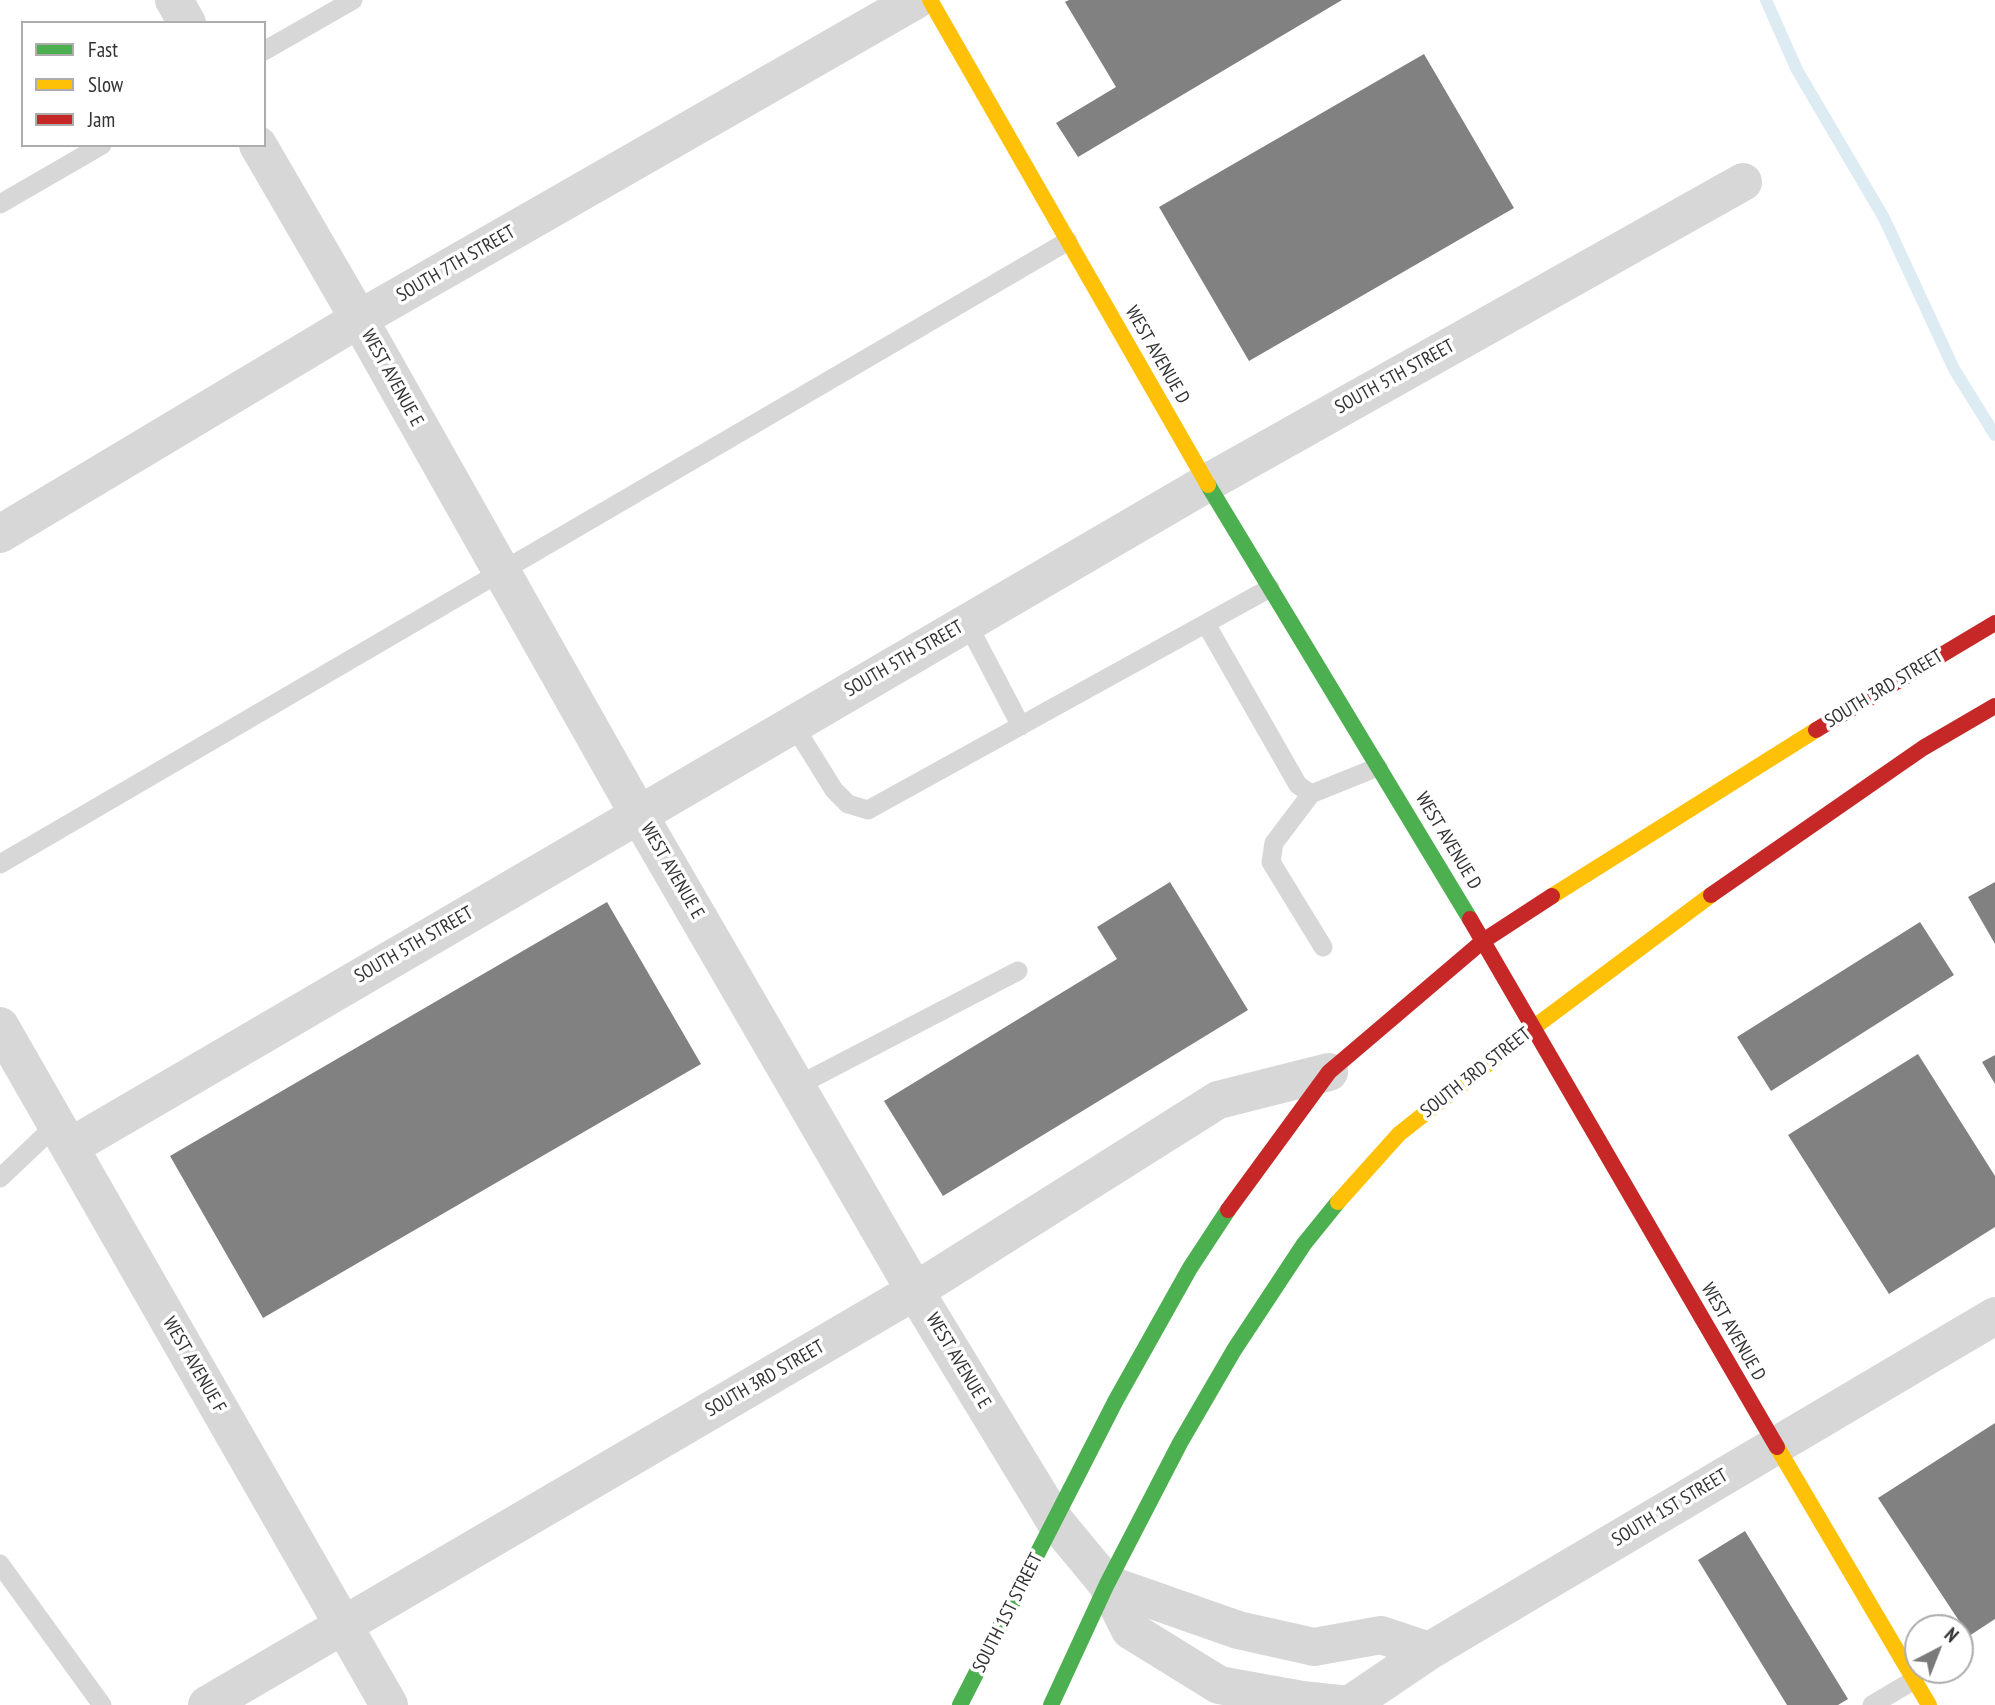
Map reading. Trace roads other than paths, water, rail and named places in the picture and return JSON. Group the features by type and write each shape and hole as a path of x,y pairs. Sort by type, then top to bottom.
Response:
{"main road":[{"name":"WEST AVENUE D","path":"930,0 1207,482 1483,941 1904,1664"},
{"name":"SOUTH 3RD STREET","path":"1055,1521 1116,1400 1190,1268 1241,1191 1329,1072 1483,941 1624,849 1897,680 1995,623"},
{"name":"SOUTH 3RD STREET","path":"1107,1584 1180,1443 1304,1244 1350,1185 1399,1134 1532,1028 1744,870 1923,748 1995,706"},
{"name":"SOUTH 1ST STREET","path":"960,1705 1055,1521"},
{"path":"1051,1705 1107,1584"},
{"name":"WEST AVENUE D","path":"1916,1684 1929,1705"}],"street":[{"path":"174,0 186,21"},
{"name":"SOUTH 7TH STREET","path":"0,534 359,319 916,0"},
{"name":"WEST AVENUE E","path":"259,147 639,814 915,1291 1055,1521 1107,1584 1130,1630 1219,1685 1302,1700 1349,1705"},
{"name":"SOUTH 5TH STREET","path":"64,1135 639,814 1207,482 1743,182"},
{"name":"WEST AVENUE F","path":"0,1026 389,1705"},
{"name":"SOUTH 3RD STREET","path":"207,1705 343,1628 915,1291 1218,1100 1329,1072"},
{"name":"SOUTH 1ST STREET","path":"1349,1705 1429,1651 1995,1317"},
{"path":"1107,1584 1238,1630 1314,1647 1381,1635 1429,1651"}],"lane":[{"path":"266,50 353,0"},
{"path":"0,204 99,147"},
{"path":"0,864 1068,241"},
{"path":"793,724 834,790 848,804 868,810 1270,588"},
{"path":"967,623 1021,726"},
{"path":"1206,624 1298,785 1311,794"},
{"path":"1324,947 1272,862 1274,843 1311,794 1378,767"},
{"path":"797,1086 1018,971"},
{"path":"0,1178 64,1135"},
{"path":"0,1563 102,1705"},
{"path":"1872,1705 1909,1684"}],"waterway":[{"path":"1766,0 1797,70 1884,218 1954,369 1995,435"}]}
